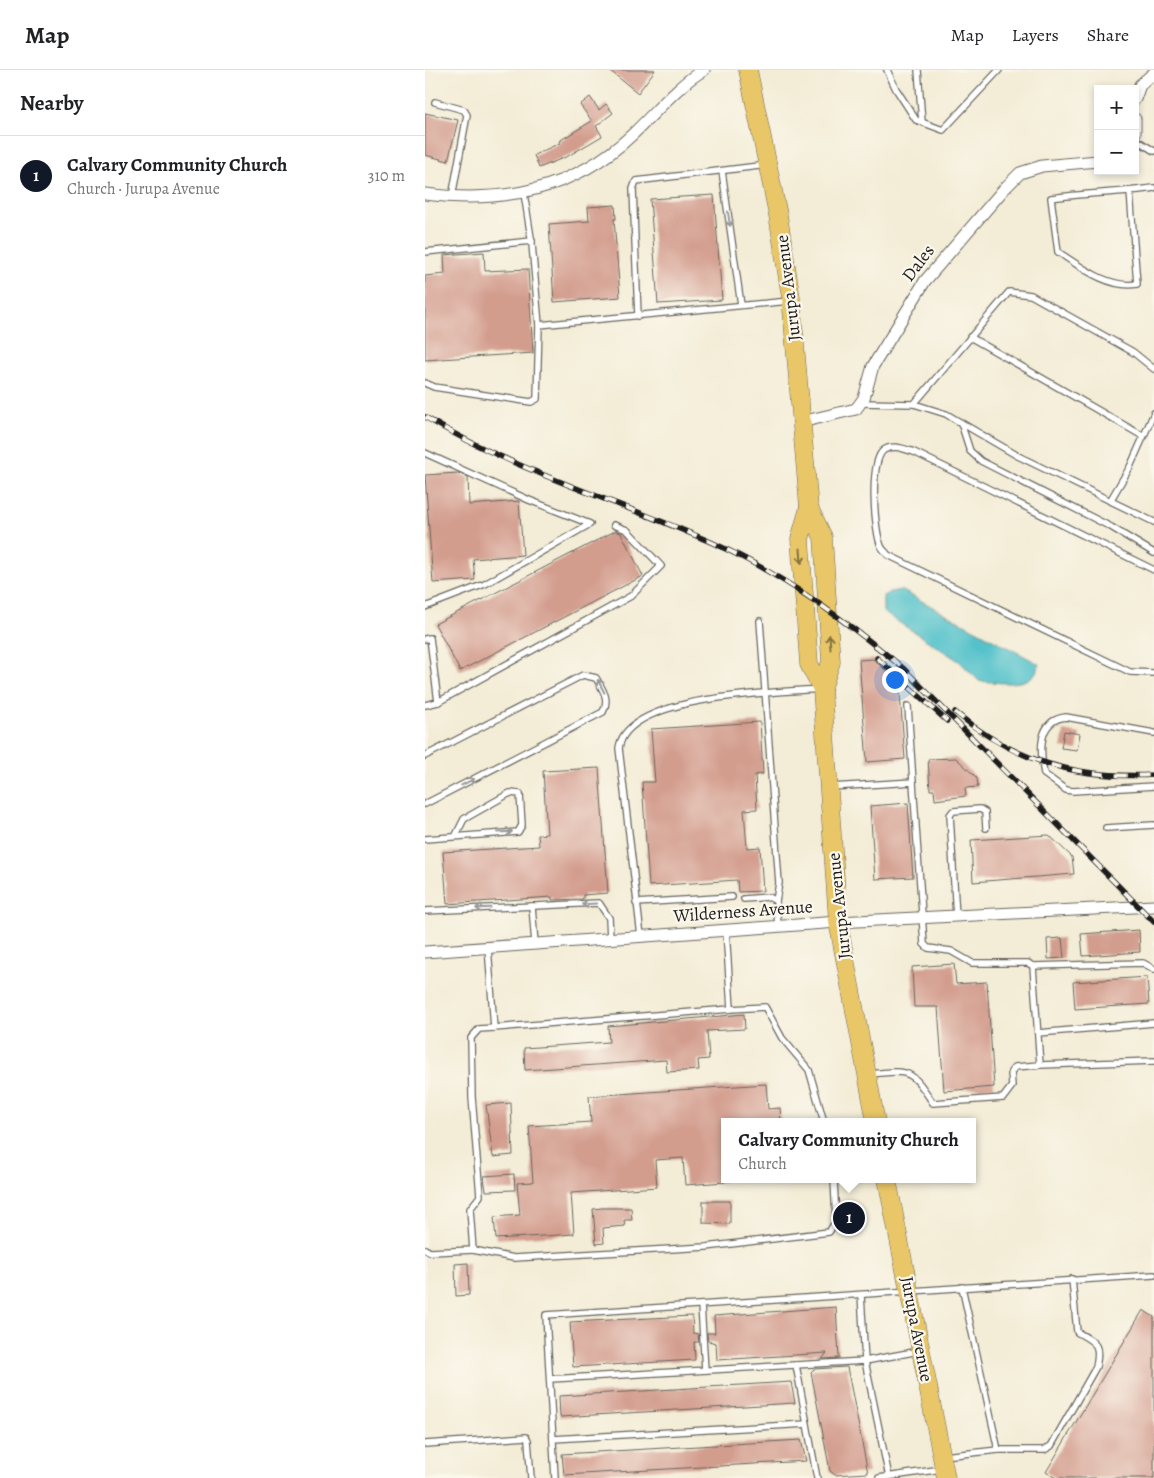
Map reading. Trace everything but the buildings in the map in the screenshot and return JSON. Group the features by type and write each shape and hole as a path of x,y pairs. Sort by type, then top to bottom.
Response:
{"main road":[{"name":"Jurupa Avenue","path":"748,70 769,165 791,301 809,508 823,537 831,662 822,689 838,922 875,1118"},
{"name":"Jurupa Avenue","path":"888,1183 944,1468"}],"street":[{"path":"425,194 491,198 524,193 569,177 610,153 703,70"},
{"path":"1139,88 1154,73"},
{"name":"Dales","path":"861,403 873,366 925,281 1004,189 1028,169 1094,161"},
{"path":"801,422 856,409 861,403"},
{"name":"Wilderness Avenue","path":"425,952 838,922 1154,906"}],"lane":[{"path":"887,70 896,90 916,120 943,130 999,70"},
{"path":"918,70 922,122"},
{"path":"435,102 465,110 467,115 452,197"},
{"path":"1139,142 1154,151"},
{"path":"638,316 633,189 636,181 769,165"},
{"path":"722,171 741,305"},
{"path":"1130,191 1137,284 1123,286 1087,271 1058,252 1051,198 1086,192 1130,191 1154,188"},
{"path":"425,383 434,387 531,402 537,400 539,325 531,241 524,193"},
{"path":"425,252 531,241"},
{"path":"914,404 1009,292 1031,295 1133,352 1154,369"},
{"path":"539,325 791,301"},
{"path":"970,337 1143,436"},
{"path":"861,403 914,404 947,414 1018,456 1154,522"},
{"path":"1111,501 1154,413"},
{"path":"961,423 970,451 981,461 1111,527 1154,553"},
{"path":"1154,570 914,452 897,447 885,450 880,454 875,470 876,516 881,546 889,555 1130,672 1154,673"},
{"path":"425,453 529,500 589,524 485,584 425,607"},
{"path":"425,705 438,702 631,596 661,566 627,530 614,525"},
{"path":"760,621 779,883 776,900 778,926"},
{"path":"425,639 430,638 438,702"},
{"path":"425,756 583,675 597,678 606,697 607,704 603,712 425,804"},
{"path":"641,936 619,748 624,734 643,719 664,708 707,698 822,689"},
{"path":"908,706 924,944 928,948 951,951 973,963 1028,962 1033,966 1143,963 1154,969"},
{"path":"1154,732 1066,717 1055,718 1047,725 1043,735 1042,762 1044,774 1066,790 1154,786"},
{"path":"829,788 913,782"},
{"path":"425,839 456,835 518,832 522,825 519,794 510,793 464,819 456,835"},
{"path":"956,917 950,815 953,811 980,809 985,812 986,828"},
{"path":"1106,828 1154,825"},
{"path":"636,903 732,897"},
{"path":"743,900 769,898 776,900"},
{"path":"425,911 599,904 609,918 610,938"},
{"path":"532,906 535,944"},
{"path":"726,930 731,1009"},
{"path":"488,947 494,1028"},
{"path":"1033,966 1040,1065"},
{"path":"473,1250 470,1209 480,1196 472,1097 471,1038 479,1029 765,1007 782,1038 809,1070 823,1118"},
{"path":"1037,1033 1154,1023"},
{"path":"867,1075 902,1071 916,1078 933,1103 1003,1098 1012,1086 1011,1072 1015,1067 1154,1061"},
{"path":"425,1249 430,1252 473,1250 513,1258 706,1246 829,1232 836,1221 834,1183"},
{"path":"555,1478 546,1315 1154,1274"},
{"path":"879,1478 944,1468 998,1450 1044,1450 1051,1446 1096,1367 1098,1348 1093,1342 1077,1332 1072,1279"},
{"path":"962,1287 998,1450"},
{"path":"861,1295 865,1361 889,1477"},
{"path":"701,1305 705,1370"},
{"path":"550,1379 865,1361 921,1351"},
{"path":"796,1365 817,1478"},
{"path":"553,1438 807,1424"},
{"path":"425,1444 526,1437 528,1440 531,1478"}],"water":[{"path":"901,590 1039,664 1036,672 1030,678 1015,683 979,681 959,661 883,612 883,596 890,592"}],"railway":[{"path":"425,417 495,454 531,470 677,527 739,555 812,599 903,668 1154,922"},
{"path":"877,658 947,721"},
{"path":"955,712 1001,744 1048,764 1099,774 1154,775"}],"place":[{"name":"Calvary Community Church","path":"849,1218"}]}
